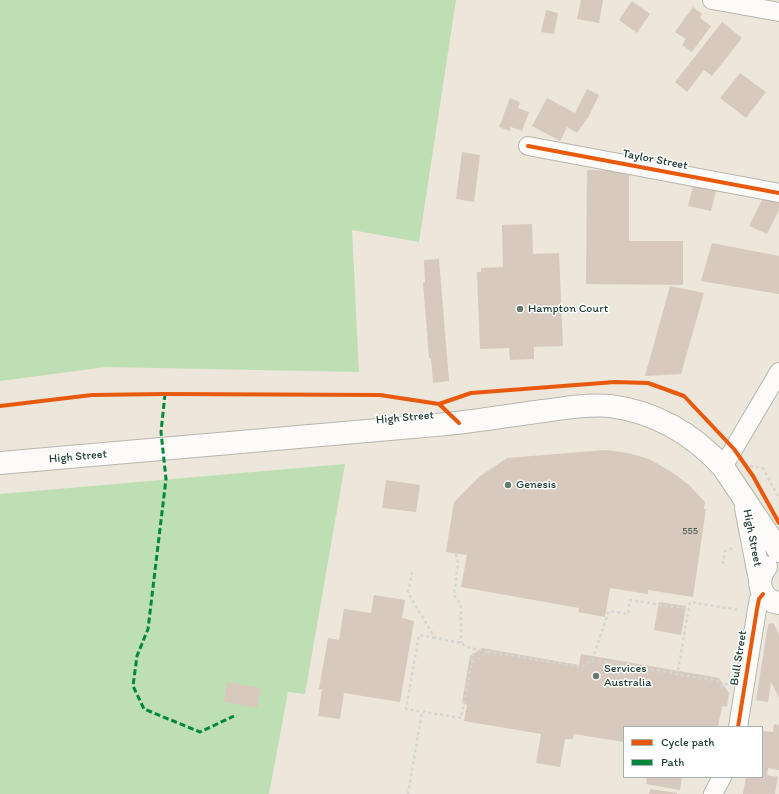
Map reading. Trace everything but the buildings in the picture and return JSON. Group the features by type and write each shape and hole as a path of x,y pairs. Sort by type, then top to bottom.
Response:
{"main road":[{"name":"High Street","path":"0,463 459,423 573,407 608,406 628,409 660,419 674,427 712,455 723,467 744,497 779,551"},
{"name":"High Street","path":"744,497 772,597"},
{"path":"772,597 765,568 772,563 779,561"}],"street":[{"path":"712,0 755,3 779,12"},
{"name":"Taylor Street","path":"528,146 779,193"},
{"path":"723,467 779,372"},
{"name":"Bull Street","path":"738,726 759,599 772,597"},
{"path":"713,794 721,778"}],"path":[{"path":"750,466 763,468 779,498"},
{"path":"723,564 725,551 737,546"},
{"path":"456,554 458,563 454,594 461,605 461,643"},
{"path":"412,572 408,593 435,638"},
{"path":"474,649 461,718 406,709 419,635 461,643 467,647 489,652 581,667 592,660 609,611 628,614 630,600 689,609"},
{"path":"677,675 690,602 746,611"},
{"path":"472,663 489,652"},
{"path":"592,660 718,681 723,686 720,688"},
{"path":"587,663 590,667"},
{"path":"408,794 422,712"}],"green space":[{"path":"0,0 456,0 419,242 352,230 359,372 106,367 0,381"},
{"path":"345,464 305,694 288,692 269,794 0,794 0,494"}],"marked path":[{"path":"165,394 161,432 166,479 148,629 137,656 133,686 144,709 200,732 234,716"}],"cycle path":[{"path":"528,146 779,193"},
{"path":"439,404 471,393 615,382 648,383 684,396 734,449 753,476 779,523"},
{"path":"0,406 92,395 380,395 439,404 459,423"},
{"path":"738,726 757,609 759,599 763,594"}],"place":[{"name":"Hampton Court","path":"520,309"},
{"name":"Genesis","path":"508,485"},
{"name":"Services Australia","path":"596,676"}]}
